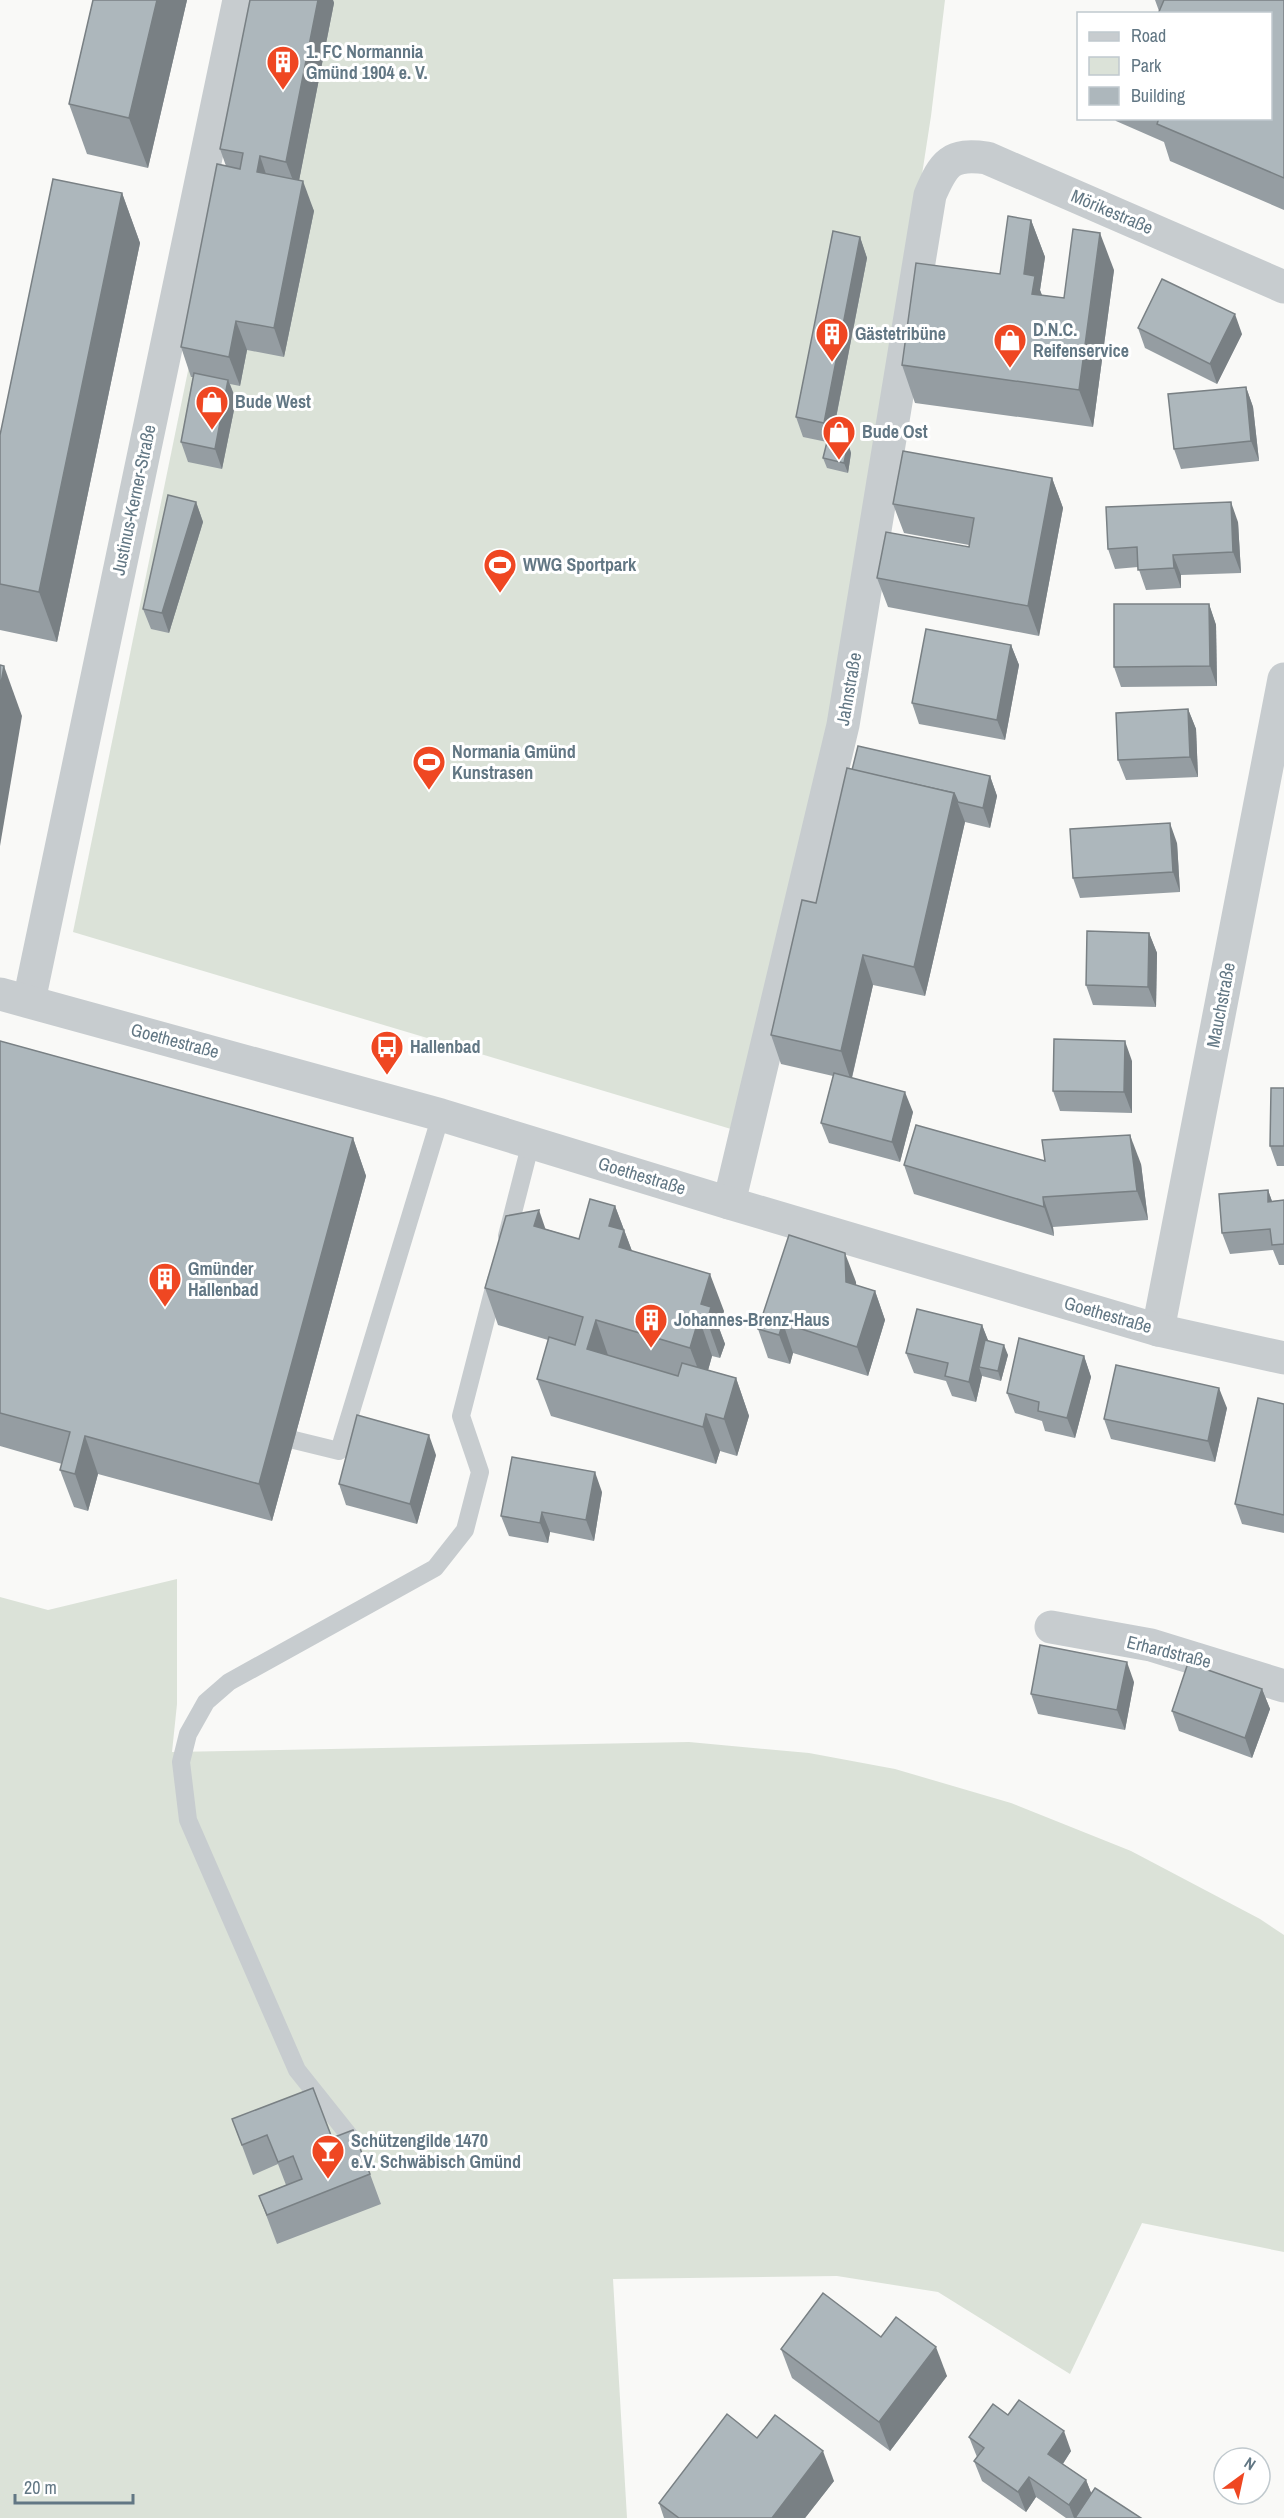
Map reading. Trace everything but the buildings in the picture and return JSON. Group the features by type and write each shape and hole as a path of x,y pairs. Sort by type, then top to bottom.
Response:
{"street":[{"name":"Justinus-Kerner-Straße","path":"14,998 239,0"},
{"name":"Mörikestraße","path":"941,170 953,159 971,156 987,158 1284,286"},
{"name":"Jahnstraße","path":"729,1203 843,725 930,195 941,170"},
{"name":"Mauchstraße","path":"1158,1330 1284,679"},
{"name":"Goethestraße","path":"14,998 441,1114 729,1203 1158,1330 1284,1358"},
{"name":"Erhardstraße","path":"1052,1628 1151,1645 1284,1686"}],"lane":[{"path":"294,1440 339,1451 441,1114"},
{"path":"352,2139 297,2070 188,1820 181,1762 188,1734 206,1702 230,1682 435,1568 465,1530 480,1472 460,1416 531,1142"}],"green space":[{"name":"WWG Sportpark","path":"264,0 945,0 931,116 838,720 741,1132 73,932"},
{"path":"177,1579 177,1704 172,1752 689,1742 809,1753 895,1769 1011,1803 1131,1851 1260,1919 1284,1935 1284,2252 1142,2223 1070,2374 938,2292 837,2276 613,2279 627,2518 0,2518 0,1597 48,1610"}],"place":[{"name":"1. FC Normannia Gmünd 1904 e. V.","path":"283,91"},
{"name":"Gästetribüne","path":"832,363"},
{"name":"D.N.C. Reifenservice","path":"1010,369"},
{"name":"Bude West","path":"212,431"},
{"name":"Bude Ost","path":"839,461"},
{"name":"WWG Sportpark","path":"500,594"},
{"name":"Normania Gmünd Kunstrasen","path":"429,791"},
{"name":"Hallenbad","path":"387,1076"},
{"name":"Gmünder Hallenbad","path":"165,1308"},
{"name":"Johannes-Brenz-Haus","path":"651,1349"},
{"name":"Schützengilde 1470 e.V. Schwäbisch Gmünd","path":"328,2180"}]}
